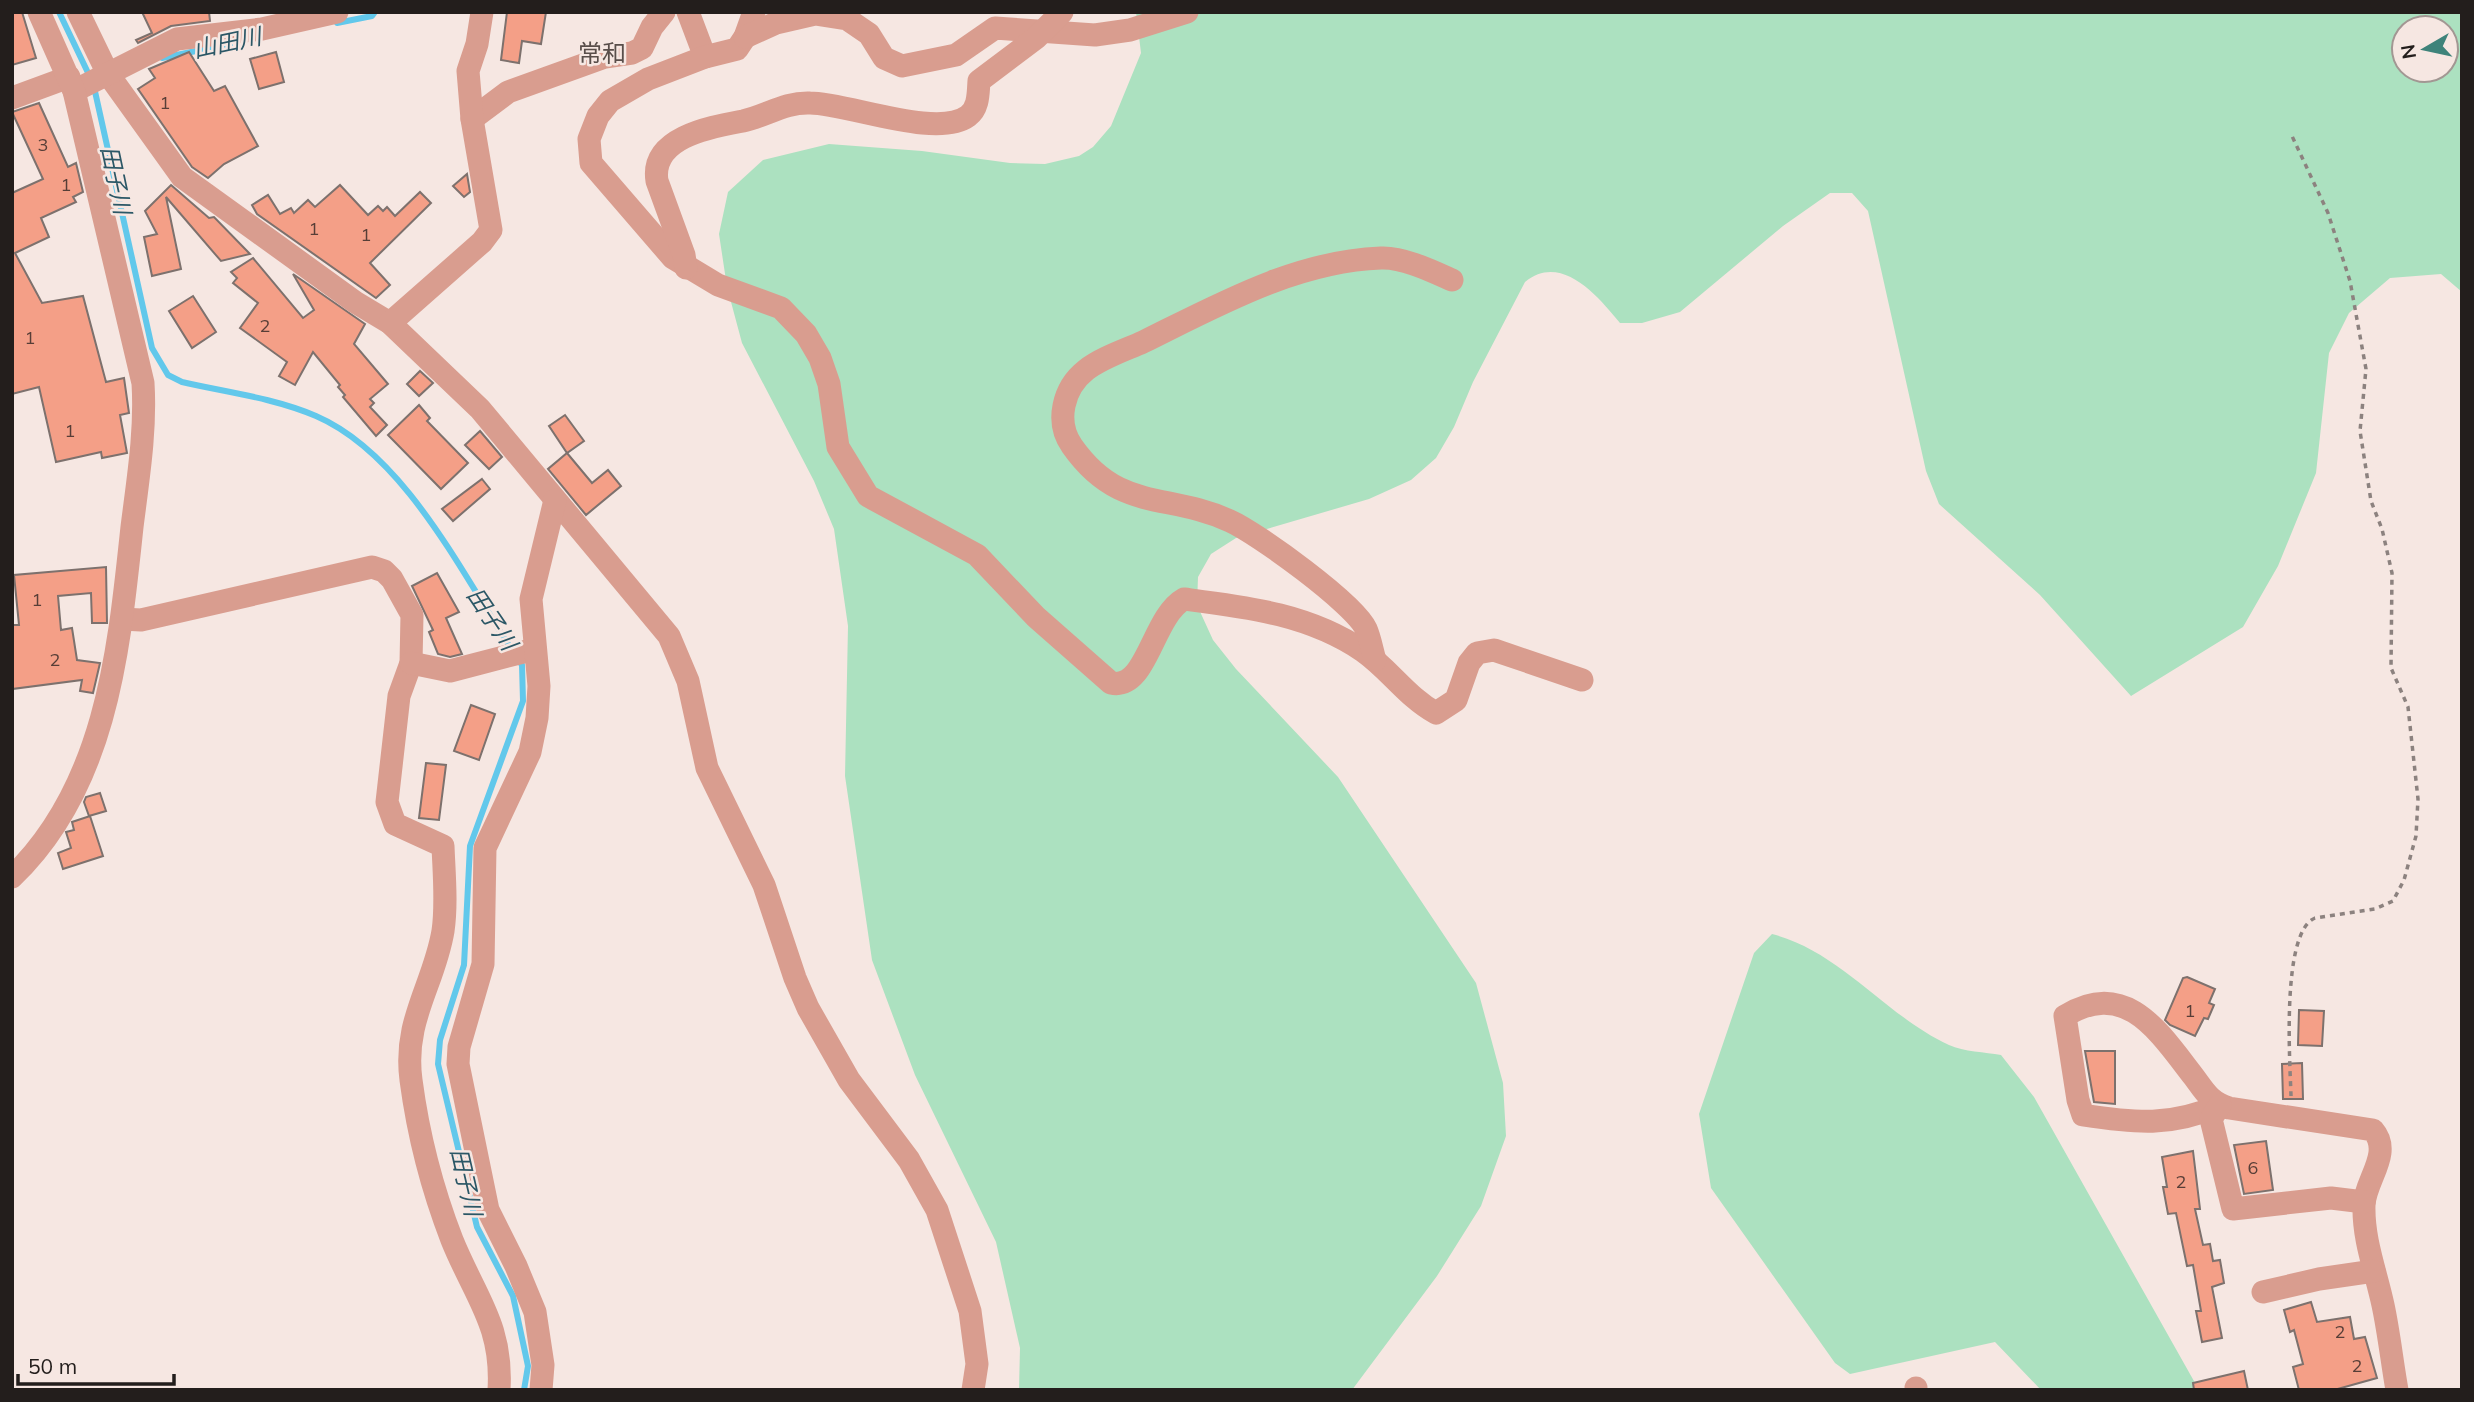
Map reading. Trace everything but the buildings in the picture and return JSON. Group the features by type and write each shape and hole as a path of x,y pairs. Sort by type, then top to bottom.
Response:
{"street":[{"path":"39,12 87,81 182,177 355,302 390,323 481,409 652,612 680,658 694,703 707,768 764,885 794,978 808,1008 849,1080 908,1160 937,1210 975,1337 977,1364 973,1390"},
{"path":"12,877 43,841 81,774 106,706 122,619 144,426 143,383 87,81 78,12"},
{"path":"12,98 87,81 177,39 262,29 337,12"},
{"path":"390,323 482,242 491,230 472,119 468,71 477,44 482,12"},
{"path":"472,119 508,92 605,57 632,53 642,48 652,27 664,12"},
{"path":"688,12 705,57"},
{"path":"754,12 745,37 737,49 705,57 626,89 610,101 598,116 589,139 591,163 598,174 686,268 718,285 780,308 806,334 820,358 829,384 838,447 868,496 977,555 1036,617 1111,683 1121,685 1132,680 1174,604 1184,599 1287,616 1324,628 1375,660 1417,702 1436,713 1456,700 1469,663 1477,653 1494,650 1582,680"},
{"path":"686,268 684,255 657,181 655,169 658,157 666,149 721,123 743,121 786,105 808,103 863,111 894,121 951,121 967,117 976,106 979,81 1043,31 1062,12"},
{"path":"745,37 776,23 815,14 847,19 869,34 884,58 902,66 956,55 995,28 1095,35 1130,30 1187,12"},
{"path":"1375,660 1366,627 1274,546 1229,520 1131,496 1094,472 1070,443 1061,416 1068,394 1086,370 1178,324 1304,269 1346,261 1386,258 1452,280"},
{"path":"541,1390 543,1365 535,1312 488,1210 458,1064 459,1047 483,964 485,848 534,735 540,700 532,650 531,600 555,500"},
{"path":"122,619 141,620 372,567 384,571 393,579 412,615 411,663 399,696 387,802 389,816 404,830 443,846 444,867 443,929 413,1024 409,1048 411,1080 443,1214 462,1262 492,1322 500,1366 499,1390"},
{"path":"411,663 450,671 532,650"},
{"path":"2220,1105 2193,1117 2142,1124 2083,1115 2078,1101 2065,1016 2085,1004 2108,1002 2128,1006 2147,1021 2211,1102 2367,1128 2378,1136 2380,1155 2364,1202 2365,1232 2383,1305 2397,1390"},
{"path":"2220,1105 2211,1119 2233,1209 2331,1198 2364,1202"},
{"path":"2263,1292 2319,1279 2374,1271"}],"path":[{"path":"2291,1115 2289,1022 2294,952 2301,929 2305,922 2315,918 2375,909 2393,901 2404,880 2416,836 2418,799 2408,706 2390,668 2392,573 2382,529 2371,501 2360,431 2366,369 2350,281 2328,213 2292,136"}],"green space":[{"path":"1136,12 2462,12 2462,292 2441,274 2390,278 2349,313 2329,353 2316,473 2278,566 2243,627 2131,696 2040,595 1939,504 1926,471 1868,211 1852,193 1830,193 1783,226 1680,312 1642,323 1620,323 1590,290 1565,275 1552,272 1539,274 1525,282 1436,458 1411,480 1369,499 1236,538 1211,554 1198,577 1197,605 1213,640 1236,669 1338,777 1476,983 1503,1083 1506,1136 1481,1206 1437,1276 1352,1390 1019,1390 1020,1348 996,1242 915,1075 872,960 845,776 848,626 834,529 814,481 742,343 727,287 719,234 728,192 763,160 829,144 922,151 1010,163 1045,164 1079,156 1093,147 1111,126 1141,53"},
{"path":"1772,934 1797,942 1819,954 1926,1033 1955,1047 2001,1055 2034,1097 2199,1390 2041,1390 1995,1342 1850,1374 1835,1363 1711,1188 1699,1114 1754,953"}],"waterway":[{"name":"田子川","path":"59,12 90,77"},
{"name":"山田川","path":"337,23 372,16 375,12"},
{"name":"山田川","path":"162,58 230,44"},
{"name":"田子川","path":"94,87 152,348 168,375 182,382 267,400 300,410 348,434 377,458 428,518 512,650"},
{"name":"田子川","path":"518,659 522,665 523,701 470,846 464,965 440,1040 438,1064 477,1227 513,1296 528,1366 524,1390"}],"district":[{"name":"常和","path":"602,54"}]}
